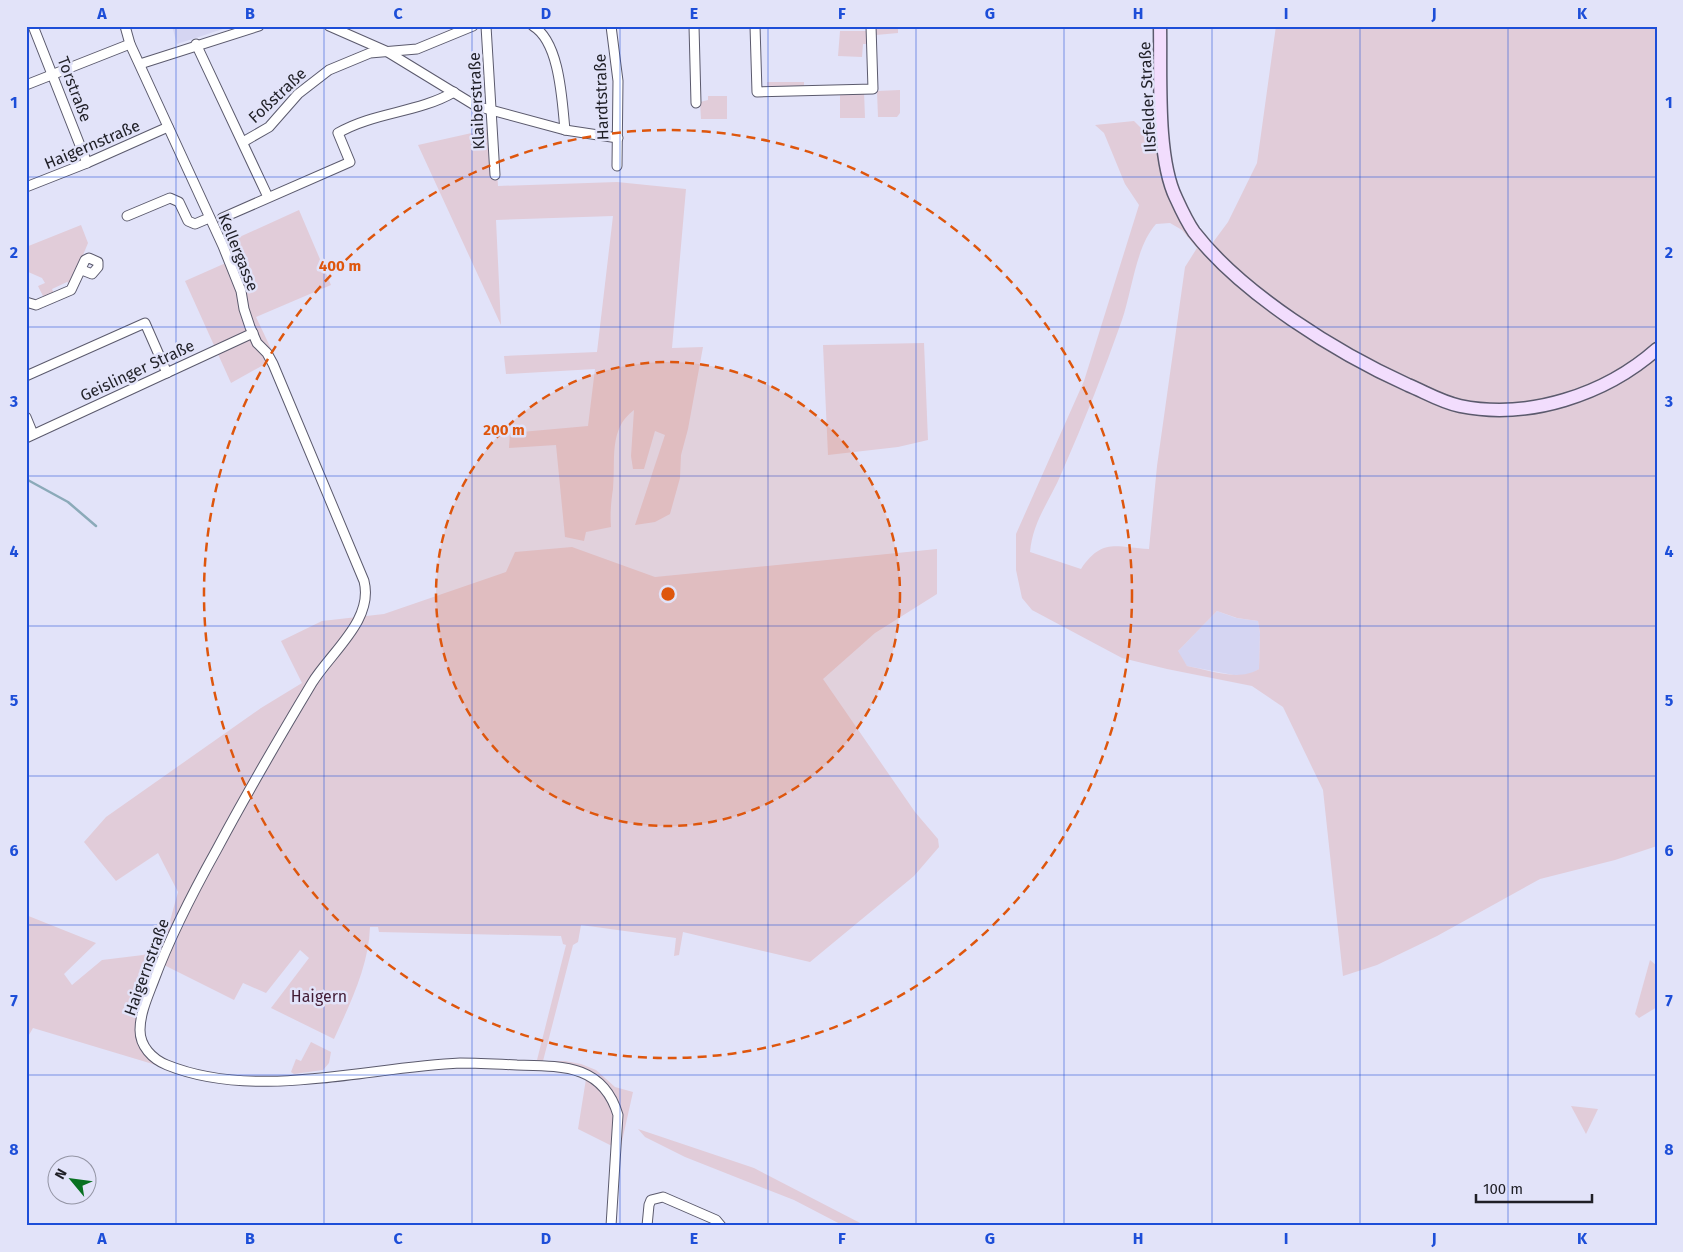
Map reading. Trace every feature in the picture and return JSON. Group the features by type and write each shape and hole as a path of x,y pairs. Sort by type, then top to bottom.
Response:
{"main road":[{"name":"Ilsfelder Straße","path":"1160,26 1163,148 1175,196 1194,231 1227,266 1287,316 1372,368 1434,398 1460,406 1512,409 1540,406 1582,395 1642,363 1657,350"}],"street":[{"name":"Torstraße","path":"33,26 54,74 87,163"},
{"name":"Kellergasse","path":"124,26 130,44 241,291 244,309 253,333 273,364 326,488"},
{"path":"140,64 196,44 259,26"},
{"path":"329,26 386,51 476,106 565,130 618,138"},
{"name":"Foßstraße","path":"243,142 269,127 298,94 329,70 370,53 400,52 417,49 472,26"},
{"name":"Klaiberstraße","path":"486,26 495,175"},
{"path":"532,26 540,30 548,41 553,54 565,130"},
{"name":"Hardtstraße","path":"612,26 618,81 617,166"},
{"path":"694,26 696,103"},
{"path":"755,26 757,92 873,89 871,26"},
{"path":"26,85 130,44"},
{"path":"196,44 268,197"},
{"path":"222,218 350,162 338,133 352,125 436,103 454,92"},
{"name":"Haigernstraße","path":"26,187 87,163 168,127"},
{"path":"127,216 170,198 179,202 188,221 195,224 209,218"},
{"path":"26,302 36,305 71,290 82,270"},
{"path":"26,376 145,323 167,373"},
{"name":"Geislinger Straße","path":"26,418 30,436 253,333"},
{"name":"Haigernstraße","path":"326,488 364,581 368,594 365,605 355,625 310,688 245,797 179,919 142,1012 140,1032 143,1044 155,1058 166,1064 219,1078 252,1080 365,1074 470,1063 564,1067 583,1073 594,1078 606,1088 613,1098 618,1114 611,1226"},
{"path":"647,1226 651,1200 663,1197 716,1220 720,1226"}],"shaded area":[{"path":"172,26 232,26 177,44"},
{"path":"1217,611 1236,618 1258,621 1260,633 1259,669 1251,674 1239,676 1187,666 1177,652"}],"green space":[{"path":"876,26 898,26 898,33 876,35"},
{"path":"1276,26 1657,26 1657,846 1615,860 1540,879 1437,936 1377,965 1343,976 1323,790 1283,707 1252,686 1122,658 1032,610 1022,598 1016,570 1016,534 1084,381 1139,205 1125,184 1104,133 1095,125 1134,121 1142,129 1159,128 1172,176 1183,205 1200,232 1211,245 1228,222 1257,163","holes":["1170,223 1182,230 1197,248 1185,267 1157,466 1149,549 1119,546 1103,548 1096,552 1081,569 1030,552 1038,520 1070,453 1108,358 1126,308 1135,269 1144,244 1156,224","1217,611 1237,618 1258,621 1260,633 1259,669 1251,673 1233,675 1187,666 1178,651"]},
{"path":"840,31 868,31 868,44 863,44 862,57 838,56"},
{"path":"767,82 804,82 804,89 767,89"},
{"path":"900,90 900,113 897,117 878,117 877,91"},
{"path":"864,91 865,118 840,118 840,92"},
{"path":"708,96 727,96 727,119 701,119 700,102 708,100"},
{"path":"494,128 498,186 617,182 686,189 672,348 703,347 688,429 681,455 680,478 670,514 655,522 635,525 665,435 655,431 644,469 633,469 631,456 634,410 620,426 615,446 611,527 586,532 584,541 565,537 556,445 509,448 510,433 588,426 595,369 506,374 504,356 597,352 613,216 496,220 501,325 418,145"},
{"path":"299,210 331,285 256,317 274,355 262,344 224,244"},
{"path":"81,225 88,243 71,284 67,282 52,289 54,294 44,298 38,286 45,283 42,278 26,271 26,247"},
{"path":"228,262 267,363 231,383 185,281"},
{"path":"924,343 928,440 898,447 828,455 823,345"},
{"name":"Haigern","path":"572,547 655,577 937,549 937,594 875,633 823,679 915,812 938,839 939,847 914,876 810,962 683,932 679,955 674,956 676,938 581,925 578,942 573,945 543,1061 565,1061 581,1064 596,1070 615,1087 633,1092 620,1150 578,1129 586,1079 573,1073 479,1060 537,1060 566,945 563,944 561,936 379,932 378,927 370,927 369,941 362,970 334,1039 271,1008 309,958 300,950 266,993 243,983 234,1000 162,964 140,1011 140,1046 186,1074 33,1028 26,1040 26,915 96,943 64,974 72,985 102,960 143,955 162,950 178,892 158,853 116,881 84,842 106,817 261,708 302,683 281,641 322,621 384,614 506,572 515,552"},
{"path":"1650,960 1657,966 1657,1007 1639,1018 1635,1014"},
{"path":"311,1042 331,1052 329,1063 323,1070 294,1074 291,1072 296,1059 301,1061"},
{"path":"1571,1106 1598,1109 1586,1134"},
{"path":"638,1129 754,1168 866,1226 844,1226 794,1200 685,1157 645,1137"}],"waterway":[{"path":"26,479 68,502 96,526"}]}
